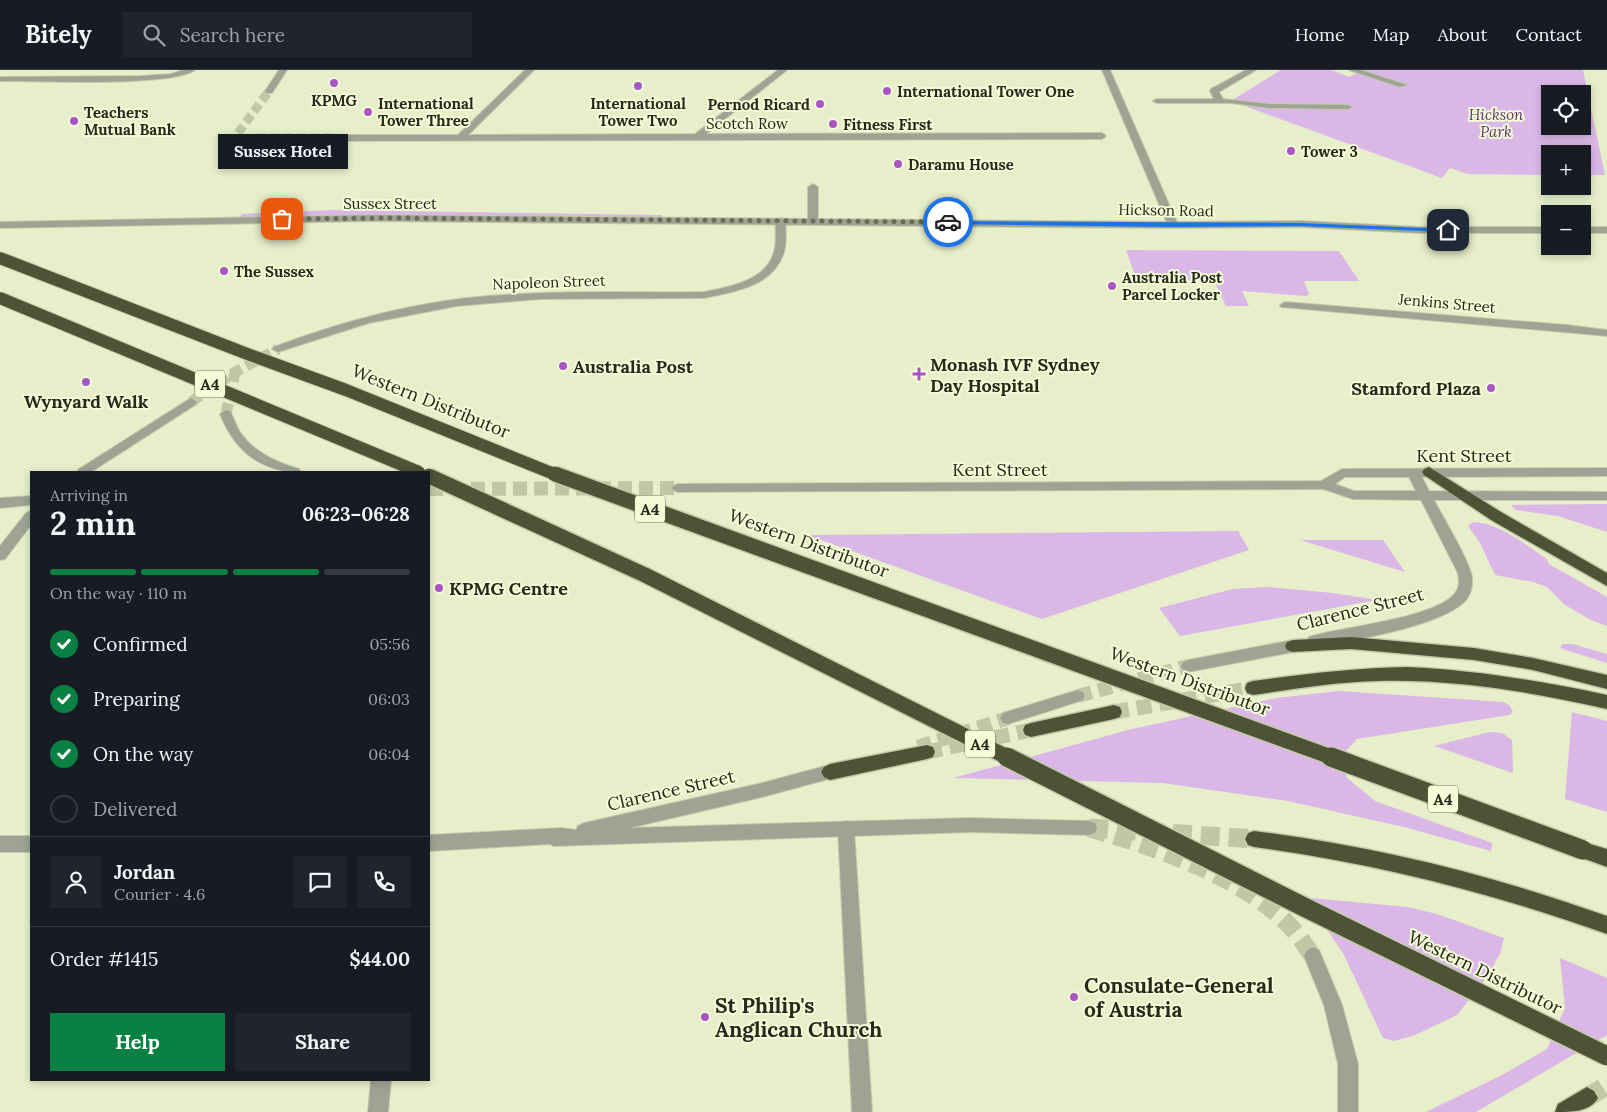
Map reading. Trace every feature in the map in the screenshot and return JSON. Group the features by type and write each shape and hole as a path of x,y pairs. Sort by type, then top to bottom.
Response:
{"highway":[{"name":"Western Distributor","path":"0,258 250,355 346,390 532,466 1607,858"},
{"name":"A4","path":"0,298 418,471"},
{"path":"1429,472 1465,497 1607,580"},
{"name":"Western Distributor","path":"430,476 635,571 856,680 1176,843 1607,1056"},
{"path":"1293,646 1351,643 1474,654 1533,664 1607,682"},
{"path":"1253,688 1309,679 1353,675 1416,675 1514,684 1607,702"},
{"path":"1032,730 1114,712"},
{"path":"830,772 923,749"},
{"path":"1254,839 1316,846 1431,870 1558,907 1607,925"},
{"path":"1566,1112 1587,1098"}],"street":[{"path":"0,78 140,78 172,76 191,70"},
{"path":"269,91 283,70"},
{"path":"460,138 530,70"},
{"path":"697,137 783,70"},
{"path":"1106,70 1173,225"},
{"path":"1220,101 1214,90 1252,70"},
{"path":"1353,70 1403,85"},
{"path":"1157,101 1220,101 1269,106 1348,106"},
{"name":"Scotch Row","path":"332,138 1102,136"},
{"path":"813,186 813,221"},
{"name":"Sussex Street","path":"0,225 363,218 781,221"},
{"name":"Hickson Road","path":"781,221 1173,225 1300,224 1420,230 1541,230"},
{"name":"Napoleon Street","path":"278,349 318,333 370,319 460,302 518,297 704,295 731,290 748,284 765,273 775,262 779,252 781,221"},
{"path":"1591,230 1607,230"},
{"name":"Jenkins Street","path":"1285,305 1567,328 1607,333"},
{"path":"84,471 192,402"},
{"path":"226,414 232,431 249,452 276,467 291,471"},
{"name":"Clarence Street","path":"1188,666 1383,628 1434,612 1459,598 1466,583 1464,571 1413,472"},
{"name":"Kent Street","path":"1324,485 1342,474 1607,472"},
{"name":"Kent Street","path":"677,488 1324,485 1352,495 1465,497 1607,496"},
{"path":"0,503 30,501"},
{"path":"0,555 30,517"},
{"path":"1008,718 1078,696"},
{"name":"Clarence Street","path":"430,843 554,838 758,791 830,772"},
{"path":"554,838 970,825 1088,828"},
{"path":"846,830 862,1112"},
{"path":"0,844 30,844"},
{"path":"1313,956 1333,1005 1348,1064 1348,1112"},
{"path":"378,1112 381,1081"}],"green space":[{"name":"Hickson Park","path":"1281,70 1331,70 1350,77 1362,70 1583,70 1586,85 1541,85 1541,135 1591,135 1591,108 1605,175 1591,175 1591,145 1541,145 1541,175 1468,174 1450,168 1442,178 1231,101"},
{"path":"331,210 662,215 661,221 237,221 242,214"},
{"path":"1126,250 1339,251 1359,281 1304,281 1309,294 1306,296 1242,291 1249,306 1226,306 1214,280 1137,281"},
{"path":"1607,504 1607,532 1558,516 1516,510 1511,505"},
{"path":"1473,522 1493,526 1512,535 1547,559 1549,564 1607,597 1607,626 1591,620 1565,605 1547,587 1533,582 1495,575 1480,543 1468,526"},
{"path":"1238,531 1249,550 1042,619 807,535"},
{"path":"1300,540 1383,540 1405,572"},
{"path":"1266,587 1333,593 1377,600 1180,636 1159,608 1233,589"},
{"path":"1562,644 1572,644 1607,654 1607,663 1560,648"},
{"path":"1339,691 1504,702 1510,706 1513,712 1509,715 1357,739 1345,752 1346,777 1375,801 1492,843 1491,851 1404,827 1288,801 1163,783 953,778 1132,729 1276,698"},
{"path":"1572,712 1607,721 1607,812 1565,799"},
{"path":"1490,732 1502,733 1512,740 1513,773 1434,746"},
{"path":"1311,898 1407,907 1437,914 1504,938 1500,954 1487,977 1457,1015 1413,1036 1394,1041 1383,1038 1344,955 1326,928"},
{"path":"1560,958 1607,978 1607,1035 1476,1112 1426,1112 1502,1075 1547,1049 1565,1008"}],"tunnel":[{"path":"230,144 269,91"},
{"path":"219,145 248,144 252,138 333,138"},
{"path":"235,372 278,349"},
{"path":"191,402 235,372"},
{"path":"226,414 235,372"},
{"path":"430,489 677,488"},
{"path":"1078,696 1188,666"},
{"path":"1114,712 1253,688"},
{"path":"918,747 1008,718"},
{"path":"927,752 1031,730"},
{"path":"1089,828 1166,853 1242,888 1284,920 1313,956"},
{"path":"1089,828 1254,839"},
{"path":"1587,1098 1607,1085"}],"way so far":[{"path":"282,219 948,222"}],"place":[{"name":"KPMG","path":"334,83"},
{"name":"International Tower Two","path":"638,86"},
{"name":"International Tower One","path":"887,91"},
{"name":"Pernod Ricard","path":"820,104"},
{"name":"International Tower Three","path":"368,112"},
{"name":"Teachers Mutual Bank","path":"74,121"},
{"name":"Fitness First","path":"833,124"},
{"name":"Tower 3","path":"1291,151"},
{"name":"Daramu House","path":"898,164"},
{"name":"Sussex Hotel","path":"282,219"},
{"name":"The Sussex","path":"224,271"},
{"name":"Australia Post Parcel Locker","path":"1112,286"},
{"name":"Australia Post","path":"563,366"},
{"name":"Monash IVF Sydney Day Hospital","path":"919,374"},
{"name":"Wynyard Walk","path":"86,382"},
{"name":"Stamford Plaza","path":"1491,388"},
{"name":"KPMG Centre","path":"439,588"},
{"name":"Consulate-General of Austria","path":"1074,997"},
{"name":"St Philip's Anglican Church","path":"705,1017"}],"route":[{"path":"948,222 1173,225 1300,224 1448,230"}]}
